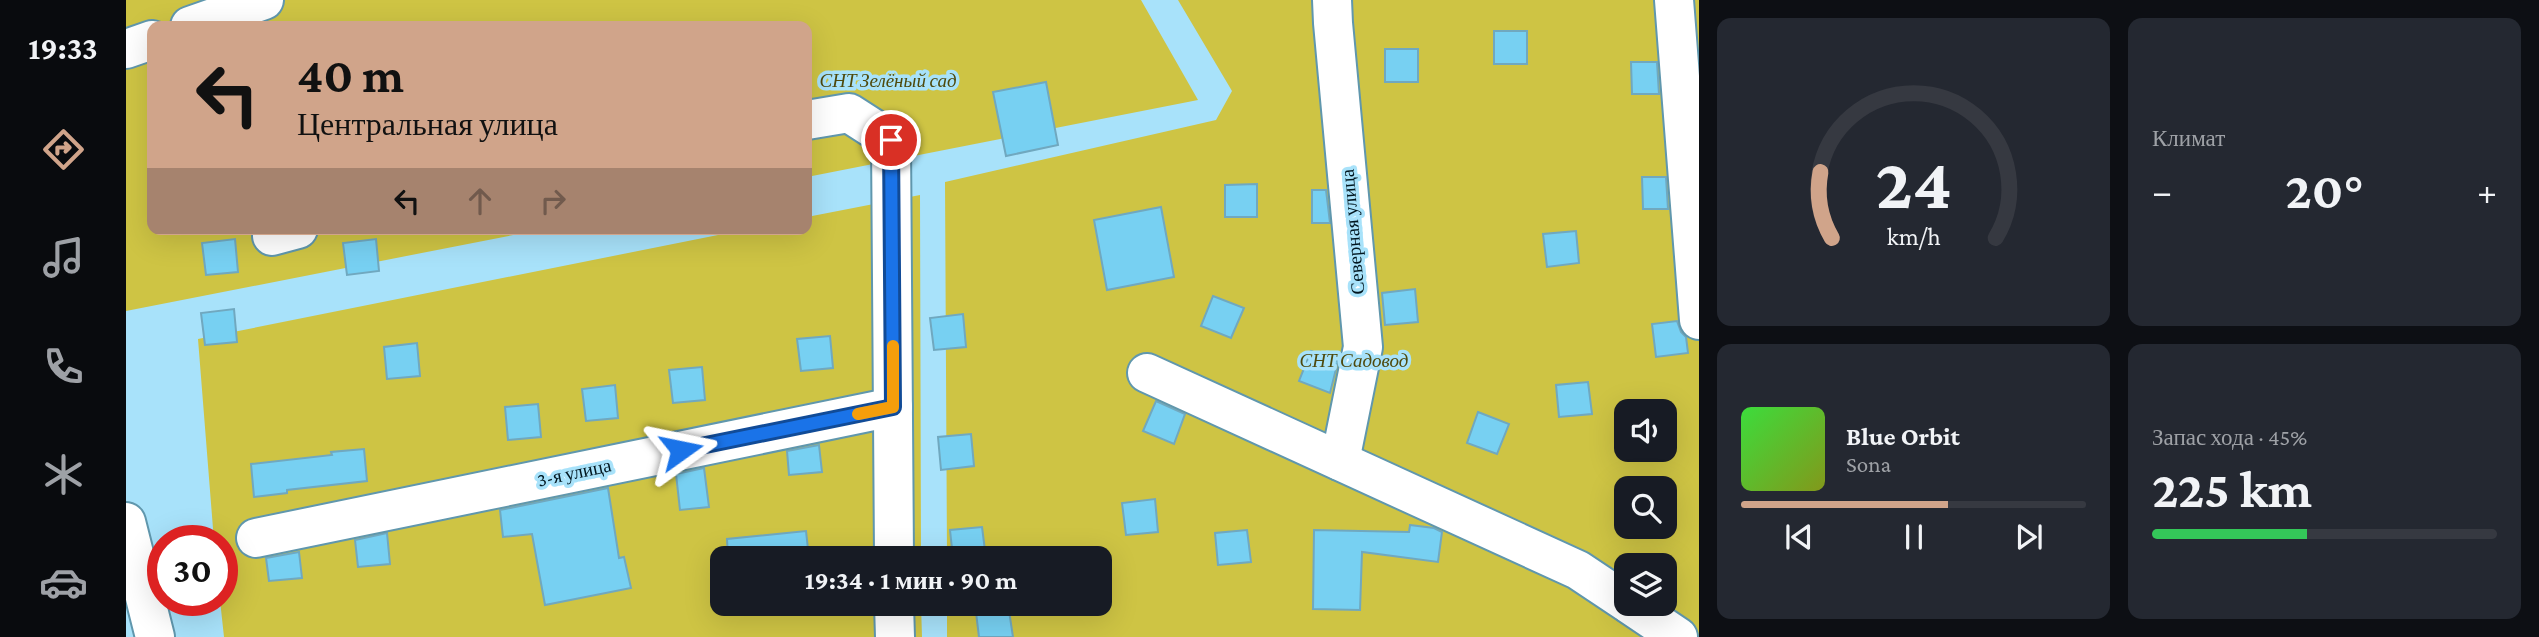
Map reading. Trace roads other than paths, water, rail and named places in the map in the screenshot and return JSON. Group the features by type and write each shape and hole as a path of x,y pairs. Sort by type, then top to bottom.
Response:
{"street":[{"path":"204,21 264,0"},
{"name":"Северная улица","path":"1332,0 1363,347 1340,461"},
{"path":"1674,0 1699,320"},
{"path":"126,49 147,42"},
{"path":"812,120 849,113 891,140 894,546"},
{"path":"1147,373 1578,570 1614,594"},
{"name":"3-я улица","path":"256,538 893,407"},
{"path":"126,522 155,637"},
{"path":"894,616 895,637"},
{"path":"1646,616 1678,637"}],"park label":[{"name":"СНТ Зелёный сад","path":"888,80"},
{"name":"СНТ Садовод","path":"1354,360"}]}
